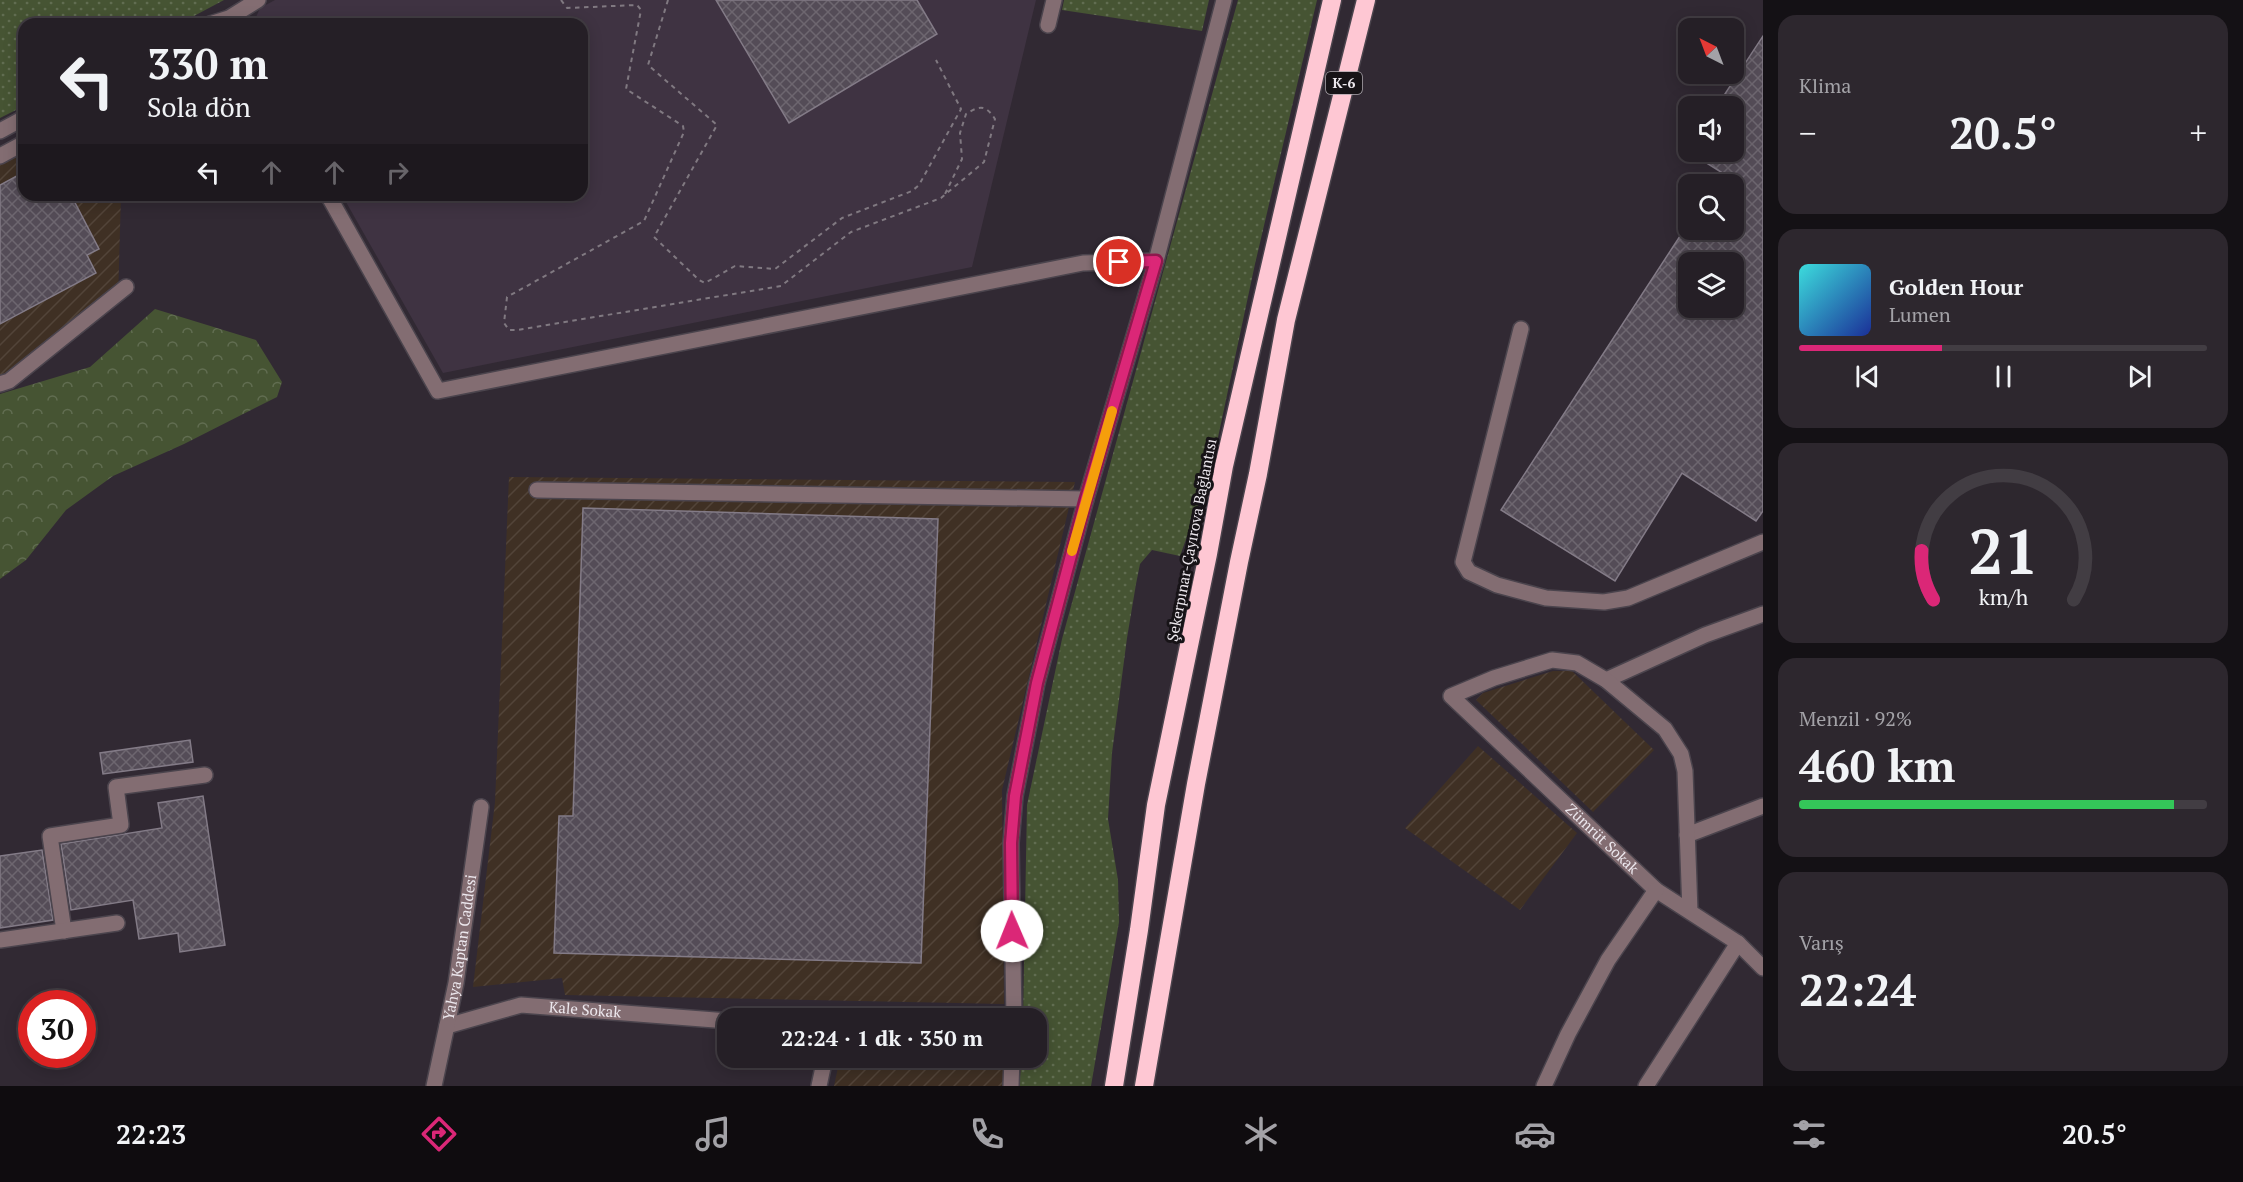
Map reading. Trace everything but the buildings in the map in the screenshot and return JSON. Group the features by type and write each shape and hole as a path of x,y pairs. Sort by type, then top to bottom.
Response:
{"highway":[{"name":"K-6","path":"1323,167 1356,0"},
{"name":"K-6","path":"1323,167 1366,0"},
{"name":"Şekerpınar-Çayırova Bağlantısı","path":"1114,1086 1156,805 1224,466 1332,2"},
{"path":"1144,1086 1196,784 1258,474 1286,320 1323,167"}],"street":[{"path":"233,18 258,0"},
{"path":"1048,25 1054,0"},
{"path":"1014,1008 1011,843 1015,796 1037,683 1086,499 1156,261 1224,0"},
{"path":"0,131 18,121"},
{"path":"0,156 18,146"},
{"path":"331,201 438,392 1083,263 1156,261"},
{"path":"0,384 9,381 126,287"},
{"path":"1521,329 1463,562 1469,572 1497,585 1546,598 1604,602 1628,598 1763,542"},
{"path":"537,490 1086,499"},
{"path":"1690,912 1685,771 1681,754 1665,729 1606,680 1705,635 1763,614"},
{"name":"Zümrüt Sokak","path":"1606,680 1576,663 1552,660 1494,678 1451,696 1656,890 1738,943 1763,968"},
{"path":"64,931 50,836 121,825 116,787 205,775"},
{"path":"1687,835 1763,806"},
{"name":"Yahya Kaptan Caddesi","path":"434,1086 456,983 481,807"},
{"path":"1544,1086 1568,1034 1608,960 1656,890"},
{"path":"0,940 117,923"},
{"path":"1646,1086 1738,943"},
{"name":"Kale Sokak","path":"447,1026 521,1005 717,1020"},
{"path":"819,1086 823,1068"},
{"path":"1011,1086 1012,1068"}],"path":[{"path":"561,0 567,8 637,5 641,10 626,89 684,126 684,132 644,221 507,297 504,323 508,330 781,286 851,232 941,198 984,162 995,119 989,110 974,108 966,114 960,133 962,159 945,194"},
{"path":"668,0 648,65 717,125 654,237 705,283 735,266 775,269 842,218 912,191 919,185 961,109 936,60"}],"shaded area":[{"path":"275,0 1036,0 972,267 443,373 345,201 588,201 588,18 256,18 260,8"},
{"path":"18,153 18,201 121,201 118,300 0,388 0,163"},
{"path":"509,477 1075,482 1002,790 1004,1004 565,995 562,978 473,987 495,802"},
{"path":"1553,671 1572,671 1654,750 1593,812 1476,700 1483,693"},
{"path":"1478,746 1577,833 1520,910 1405,828"},
{"path":"838,1068 1021,1068 1019,1086 834,1086"}],"green space":[{"path":"0,0 224,0 190,18 18,18 18,109 0,118"},
{"path":"1064,0 1209,0 1202,31 1062,10"},
{"path":"1238,0 1317,0 1255,264 1211,470 1180,556 1152,550 1140,564 1127,638 1112,753 1108,819 1118,880 1119,922 1091,1086 1019,1086 1021,1068 1047,1068 1047,1008 1023,1008 1027,805 1062,639"},
{"path":"155,309 256,340 282,382 277,397 184,444 113,476 66,510 26,560 0,579 0,394 90,367"}],"slow traffic":[{"path":"1072,551 1112,411"}],"route":[{"path":"1012,931 1011,843 1015,796 1037,683 1086,499 1156,261 1119,262"}]}
